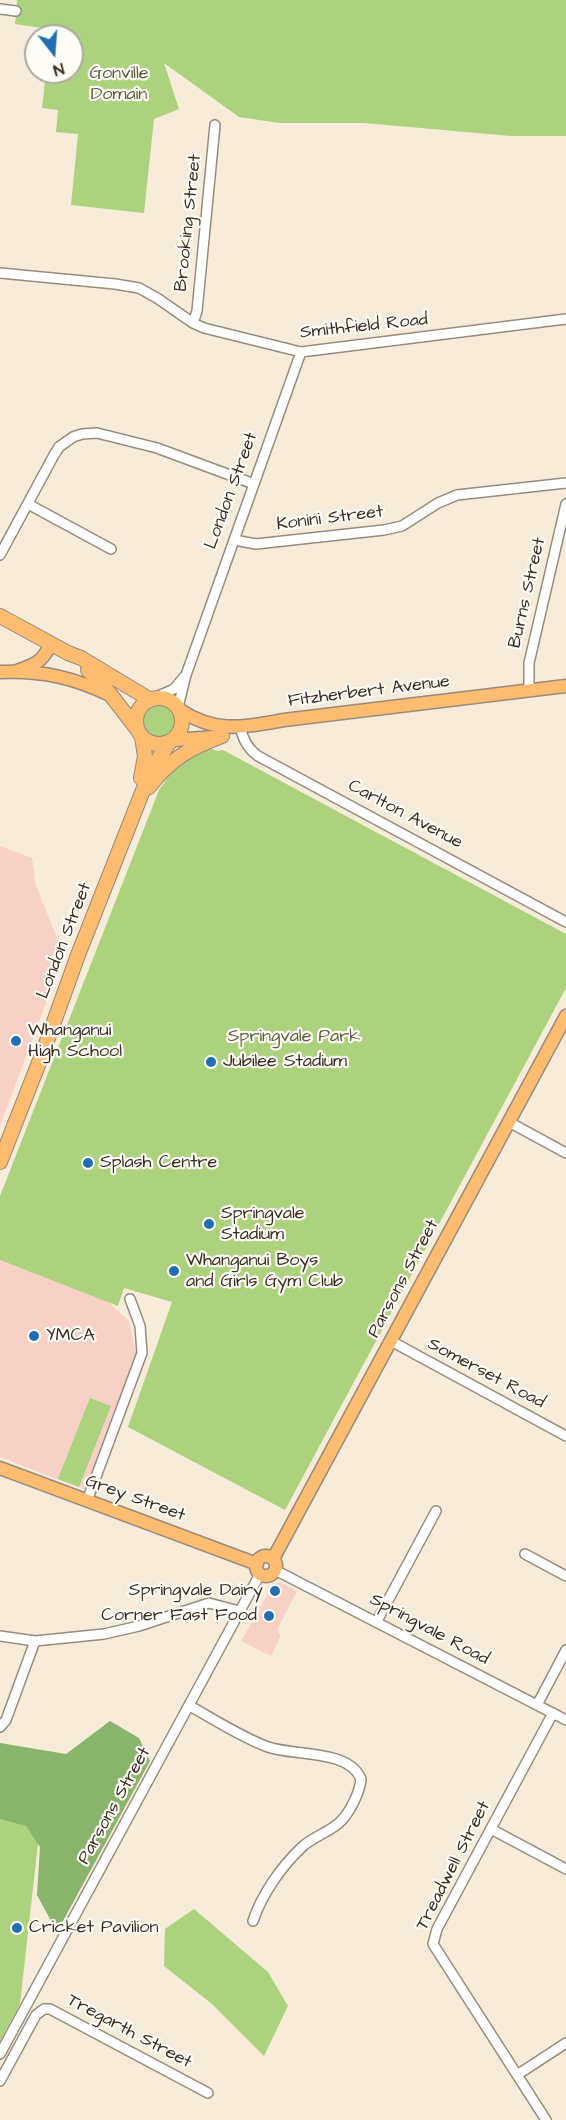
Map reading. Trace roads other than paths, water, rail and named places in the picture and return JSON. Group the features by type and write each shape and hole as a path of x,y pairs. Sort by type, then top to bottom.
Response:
{"highway":[{"path":"0,616 152,698 171,700 179,708 182,728 172,741 155,744 140,733 91,672 68,653"},
{"path":"140,733 136,722 139,709 152,698"},
{"name":"London Street","path":"139,801 145,756 140,733"},
{"path":"139,801 157,777 183,753 222,736"},
{"name":"London Street","path":"0,1162 151,770 172,741"}],"main road":[{"path":"16,671 43,659 51,644"},
{"path":"0,672 16,671 73,679 113,697"},
{"name":"Fitzherbert Avenue","path":"179,708 207,724 240,728 284,720 566,686"},
{"path":"172,741 222,736 240,728"},
{"name":"Parsons Street","path":"274,1564 566,1016"},
{"name":"Grey Street","path":"0,1468 258,1569"},
{"path":"258,1569 263,1557 274,1564"}],"street":[{"path":"0,9 16,11"},
{"name":"Brooking Street","path":"193,323 215,125"},
{"name":"Smithfield Road","path":"0,273 139,288 193,323 224,334 301,352 566,319"},
{"name":"London Street","path":"179,708 186,675 301,352"},
{"path":"0,555 59,447 73,437 90,433 157,448 254,484"},
{"name":"Konini Street","path":"234,540 256,544 384,530 402,526 438,503 457,495 566,483"},
{"path":"28,504 111,549"},
{"name":"Burns Street","path":"529,690 529,663 566,504"},
{"path":"152,698 179,685 186,675"},
{"name":"Carlton Avenue","path":"240,728 245,743 257,755 566,922"},
{"path":"509,1122 566,1153"},
{"path":"87,1501 142,1353 140,1326 130,1299"},
{"name":"Somerset Road","path":"391,1341 566,1436"},
{"path":"377,1621 436,1511"},
{"path":"525,1554 566,1576"},
{"name":"Springvale Road","path":"274,1564 566,1720"},
{"name":"Parsons Street","path":"0,2054 190,1706 258,1569"},
{"path":"0,1636 35,1641 104,1634 139,1626 209,1603 239,1611"},
{"path":"0,1727 6,1720 35,1641"},
{"path":"537,1705 566,1650"},
{"path":"190,1706 267,1747 284,1752 316,1754 334,1759 355,1769 361,1779 357,1794 341,1822 311,1839 299,1850 259,1902 253,1921"},
{"name":"Treadwell Street","path":"546,2120 433,1944 437,1929 553,1713"},
{"path":"491,1828 566,1869"},
{"name":"Tregarth Street","path":"0,2081 36,2015 44,2009 50,2009 208,2093"},
{"path":"517,2075 566,2043"}],"place":[{"name":"Whanganui High School","path":"16,1041"},
{"name":"Jubilee Stadium","path":"211,1062"},
{"name":"Splash Centre","path":"88,1163"},
{"name":"Springvale Stadium","path":"209,1224"},
{"name":"Whanganui Boys and Girls Gym Club","path":"174,1271"},
{"name":"YMCA","path":"34,1336"},
{"name":"Springvale Dairy","path":"275,1591"},
{"name":"Corner Fast Food","path":"269,1616"},
{"name":"Cricket Pavilion","path":"17,1928"}],"park label":[{"name":"Gonville Domain","path":"119,84"},
{"name":"Springvale Park","path":"294,1037"}]}
